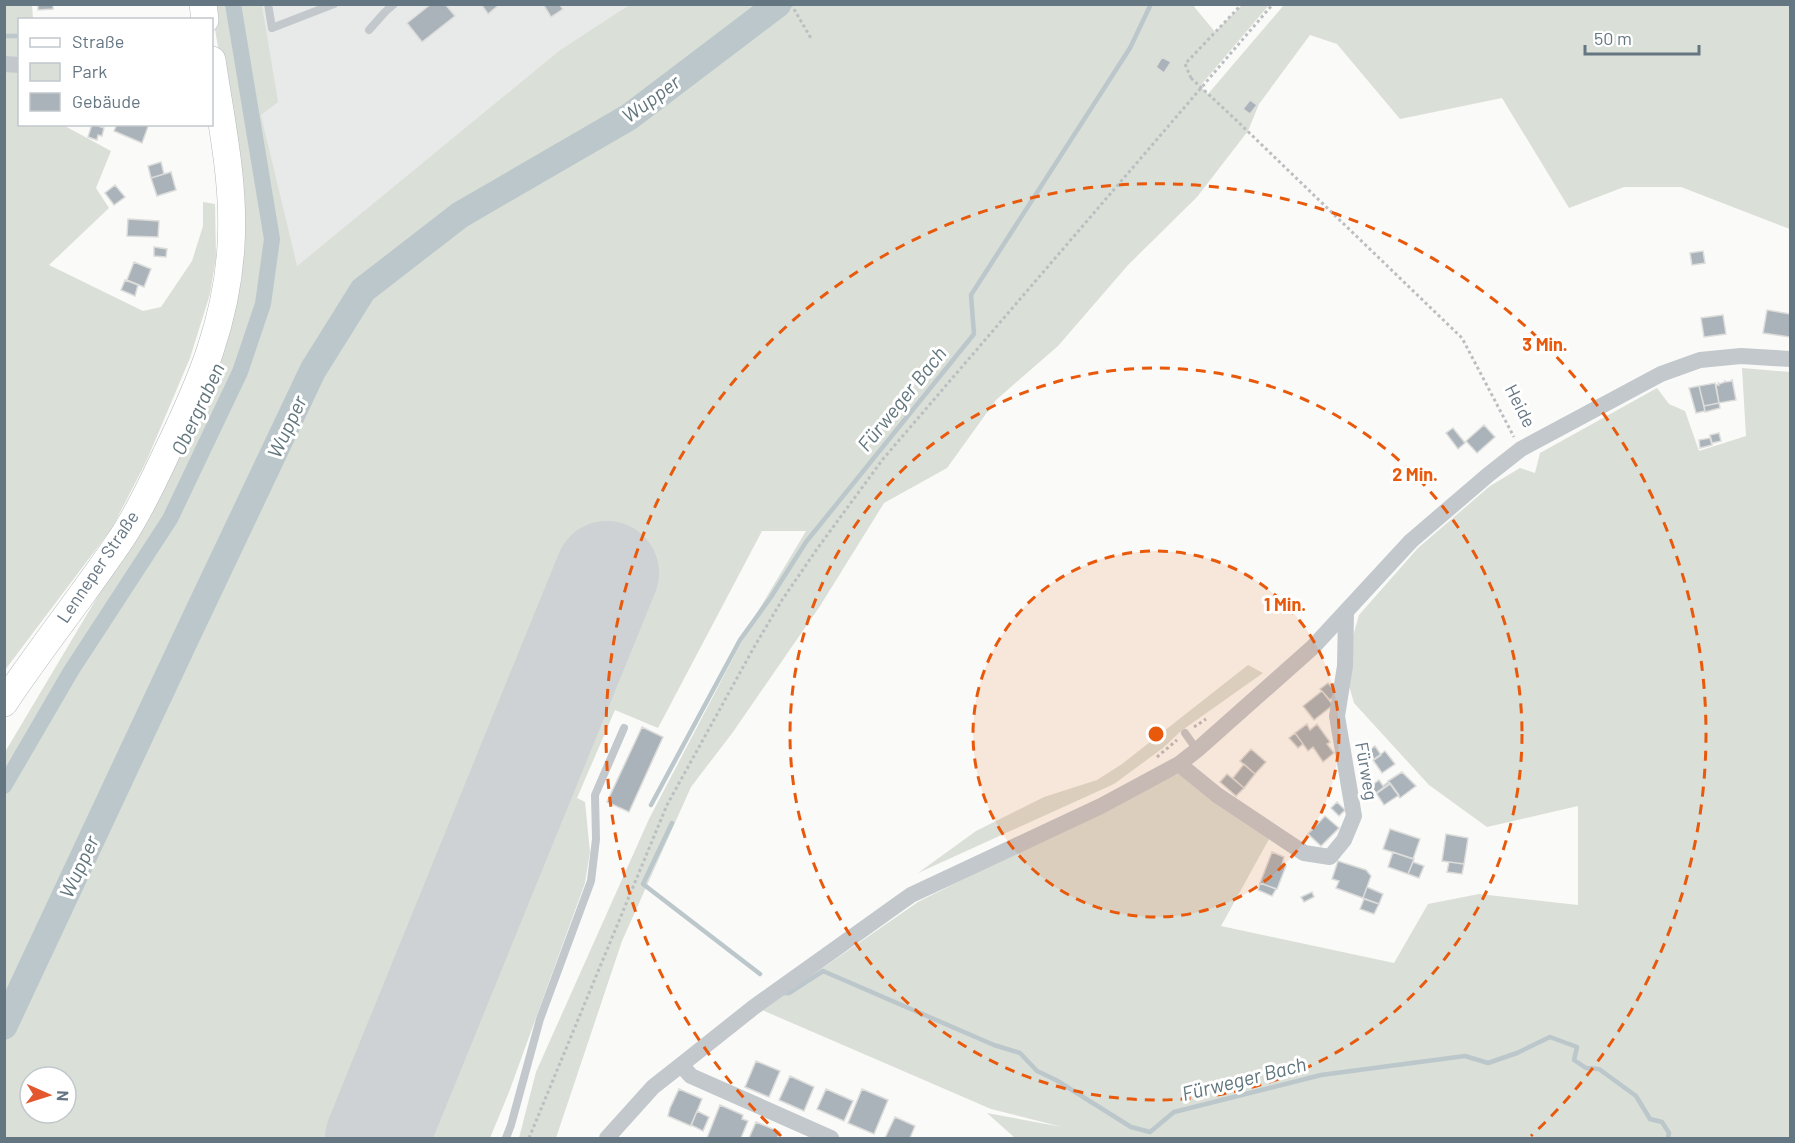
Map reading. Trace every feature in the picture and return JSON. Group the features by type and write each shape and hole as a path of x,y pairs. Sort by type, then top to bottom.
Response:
{"main road":[{"name":"Lenneper Straße","path":"4,703 124,535 182,420 212,351 225,302 232,216 215,107 213,76"}],"street":[{"name":"Heide","path":"1521,449 1661,374 1700,360 1741,356 1791,359"},
{"path":"608,1138 653,1087 754,1007 911,895 1101,806 1179,764 1313,647 1411,541 1521,449"},
{"name":"Fürweg","path":"1179,764 1217,795 1304,853 1330,857 1344,840 1354,816 1337,716 1345,666 1346,613"},
{"path":"681,1065 691,1076 831,1138"}],"lane":[{"path":"268,4 272,28 334,4"},
{"path":"369,30 393,4"},
{"path":"506,1138 540,1019 591,881 596,839 595,795 624,728"},
{"path":"1185,733 1197,750"}],"path":[{"path":"791,4 812,40"},
{"name":"Heide","path":"1242,4 1185,64 1191,78 1462,338 1521,449"},
{"path":"529,1138 667,805 782,600 883,459 1273,4"}],"shaded area":[{"path":"262,5 629,5 560,50 296,267 261,115 277,102"}],"green space":[{"path":"1192,4 1215,32 1242,5 1269,5 1200,86 1208,94 1284,5 1790,5 1790,229 1681,187 1624,187 1569,208 1502,98 1400,119 1337,44 1310,35 1259,104 1248,131 1197,197 1128,265 1058,346 996,400 947,468 884,503 820,606 733,732 691,787 622,941 556,1138 519,1138 536,1072 649,819 754,618 806,531 762,531 658,728 615,710 577,798 585,802 590,852 585,883 490,1138 5,1138 5,752 170,475 207,389 228,107 211,5 262,5 278,102 261,115 297,266 560,50 629,5"},
{"path":"4,5 32,5 33,18 18,18 18,61 5,59"},
{"path":"4,70 18,71 18,126 65,126 111,151 96,188 109,208 49,265 143,311 161,307 192,261 203,226 203,202 215,204 216,257 210,294 190,358 146,462 112,528 5,670"},
{"path":"1742,368 1790,372 1790,1138 1015,1138 987,1113 1062,1127 991,1109 762,1010 918,902 1128,796 1180,773 1273,832 1221,926 1394,963 1428,904 1479,894 1578,905 1578,806 1487,827 1429,785 1354,703 1344,668 1359,615 1418,548 1490,486 1520,468 1535,473 1540,453 1657,388 1669,404 1685,411 1699,451 1746,436"},
{"path":"1248,665 1263,673 1181,731 1163,748 1114,784 918,873 976,831 1044,797 1097,780 1122,764"}],"building":[{"path":"38,4 53,4 53,9 38,10"},
{"path":"431,4 445,4 455,16 422,42 407,23"},
{"path":"481,4 500,4 488,14"},
{"path":"543,4 559,4 563,9 551,17"},
{"path":"1162,57 1171,62 1164,73 1156,67"},
{"path":"1250,100 1257,105 1250,114 1243,109"},
{"path":"91,126 104,128 102,136 98,135 97,140 88,137"},
{"path":"116,126 148,126 142,143 114,131"},
{"path":"161,162 164,174 151,178 148,166"},
{"path":"171,172 176,190 157,196 151,178"},
{"path":"115,185 125,197 114,205 105,193"},
{"path":"128,219 159,221 158,237 127,236"},
{"path":"154,247 167,249 166,257 154,256"},
{"path":"1703,251 1705,263 1692,265 1690,253"},
{"path":"134,262 151,269 144,287 127,280"},
{"path":"125,280 138,285 135,296 121,290"},
{"path":"1767,310 1790,314 1790,337 1763,333"},
{"path":"1723,315 1726,334 1704,337 1701,318"},
{"path":"1732,379 1736,400 1719,403 1716,385 1719,385 1718,382 1719,384 1732,381"},
{"path":"1715,383 1719,403 1704,406 1699,386"},
{"path":"1699,386 1705,411 1696,413 1689,388"},
{"path":"1719,403 1720,408 1705,412 1704,406"},
{"path":"1484,425 1495,437 1477,453 1466,441"},
{"path":"1453,428 1465,443 1458,449 1446,433"},
{"path":"1719,433 1721,441 1712,443 1710,435"},
{"path":"1710,438 1712,445 1700,448 1699,440"},
{"path":"1328,683 1337,693 1330,700 1320,689"},
{"path":"1322,691 1333,705 1314,720 1303,706"},
{"path":"1307,724 1310,730 1317,724 1330,742 1327,744 1334,753 1323,762 1313,747 1308,751 1295,733"},
{"path":"642,727 663,737 629,812 607,802"},
{"path":"1295,733 1303,744 1298,748 1289,738"},
{"path":"1375,746 1381,755 1374,760 1367,751"},
{"path":"1251,749 1266,762 1255,774 1240,761"},
{"path":"1385,751 1395,764 1382,773 1373,760"},
{"path":"1244,764 1255,774 1244,788 1233,778"},
{"path":"1402,772 1416,786 1400,798 1388,781"},
{"path":"1227,774 1244,788 1236,796 1220,782"},
{"path":"1379,780 1383,786 1388,782 1390,784 1376,794 1371,786"},
{"path":"1390,783 1399,795 1384,805 1376,793"},
{"path":"1337,802 1345,810 1339,816 1331,808"},
{"path":"1325,816 1339,828 1321,846 1308,834"},
{"path":"1390,829 1420,839 1413,859 1383,849"},
{"path":"1446,834 1468,838 1464,864 1442,861"},
{"path":"1272,852 1284,857 1282,865 1286,866 1277,889 1260,883"},
{"path":"1393,852 1414,859 1408,874 1388,867"},
{"path":"1338,861 1366,870 1371,876 1363,898 1336,888 1339,881 1332,879"},
{"path":"1413,862 1424,866 1419,878 1408,874"},
{"path":"1449,862 1464,864 1462,874 1447,872"},
{"path":"1260,883 1276,889 1272,896 1258,890"},
{"path":"1367,887 1383,894 1379,904 1363,898"},
{"path":"1312,892 1314,897 1304,902 1301,897"},
{"path":"1364,899 1379,904 1374,914 1360,909"},
{"path":"756,1061 780,1071 769,1097 745,1087"},
{"path":"790,1076 814,1087 804,1111 779,1100"},
{"path":"679,1089 702,1099 691,1126 668,1116"},
{"path":"826,1089 853,1101 844,1121 817,1109"},
{"path":"862,1089 888,1100 874,1134 848,1123"},
{"path":"720,1105 743,1115 742,1119 748,1121 741,1138 707,1138"},
{"path":"697,1111 709,1117 703,1131 691,1125"},
{"path":"895,1117 915,1126 910,1138 885,1138"},
{"path":"756,1122 780,1132 777,1138 749,1138"}],"waterway":[{"name":"Obergraben","path":"4,786 71,671 170,519 240,372 263,304 272,239 233,4"},
{"name":"Wupper","path":"4,1026 313,370 363,290 460,215 629,117 778,4"},
{"name":"Fürweger Bach","path":"651,805 740,640 806,542 974,334 971,295 1130,48 1151,4"},
{"path":"4,36 18,36"},
{"name":"Fürweger Bach","path":"672,823 643,884 760,974"},
{"name":"Fürweger Bach","path":"784,993 789,993 823,971 994,1045 1020,1053 1037,1071 1056,1080 1131,1127 1150,1132 1174,1112 1321,1075 1465,1056 1488,1063 1517,1053 1550,1037 1577,1047 1574,1060 1586,1068 1599,1069 1636,1096 1650,1119 1662,1122 1669,1133 1668,1138"}],"runway":[{"path":"377,1138 607,573"}]}
